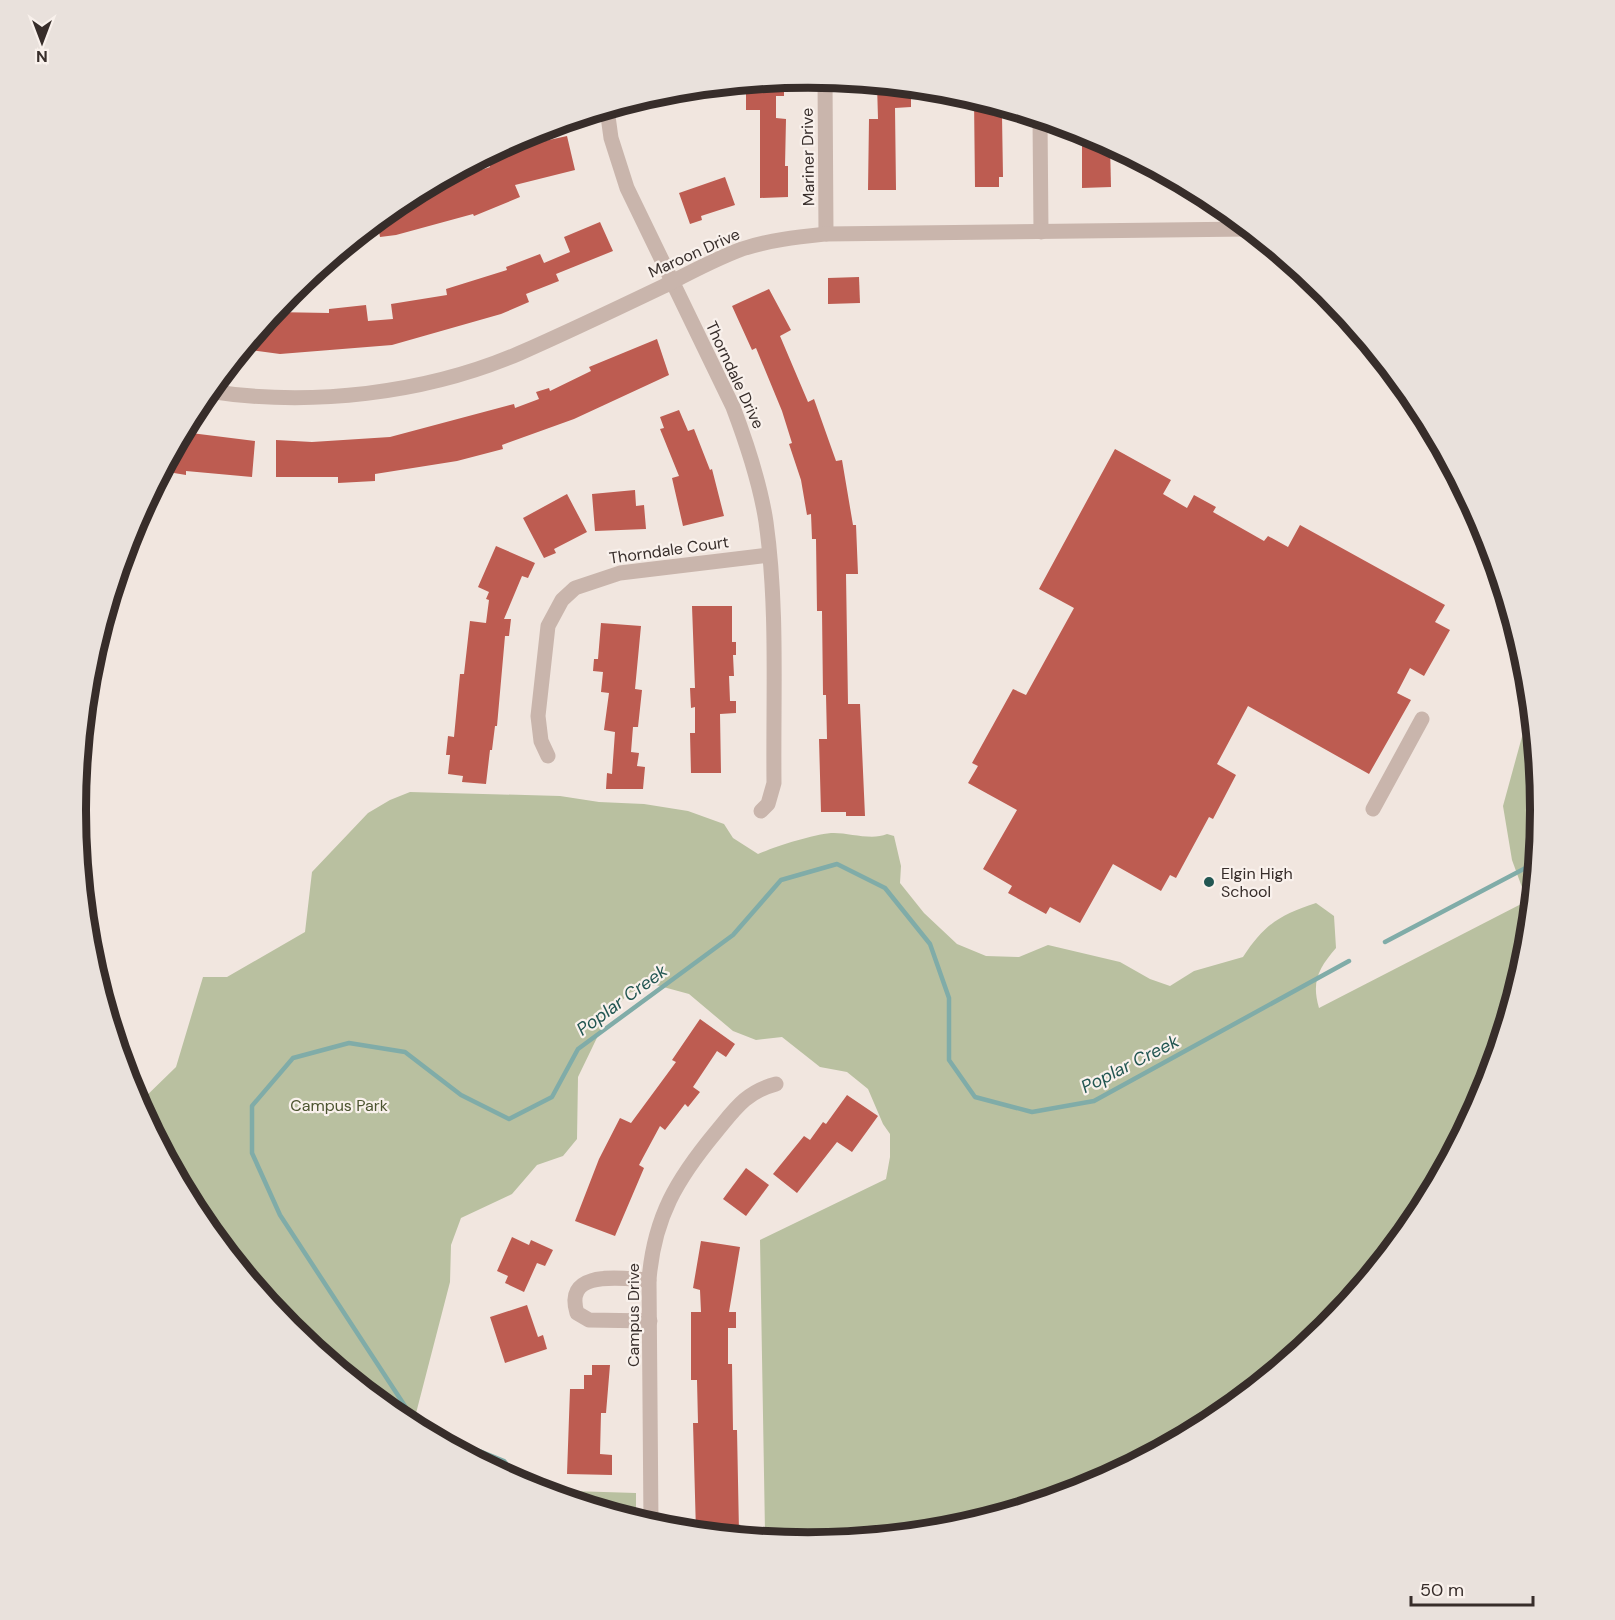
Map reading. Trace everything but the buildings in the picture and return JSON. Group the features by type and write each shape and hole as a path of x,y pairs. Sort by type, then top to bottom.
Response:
{"street":[{"name":"Mariner Drive","path":"825,89 826,234"},
{"name":"Thorndale Drive","path":"608,117 618,165 671,282 733,407 746,441 761,496 769,555 774,783 768,804 760,811"},
{"path":"1040,126 1041,232"},
{"name":"Maroon Drive","path":"219,392 268,397 360,393 449,378 519,354 743,249 787,238 826,234 1236,229"},
{"name":"Thorndale Court","path":"548,756 541,741 538,716 548,626 562,600 575,588 620,573 769,555"},
{"path":"1373,809 1422,719"},
{"name":"Campus Drive","path":"651,1514 649,1280 651,1253 657,1230 674,1188 693,1160 739,1104 750,1094 776,1084"},
{"path":"649,1280 600,1279 586,1282 577,1289 574,1303 577,1313 589,1320 650,1321"}],"green space":[{"name":"Campus Park","path":"1524,728 1530,810 1524,893 1512,860 1503,806"},
{"name":"Campus Park","path":"410,792 560,796 599,802 644,804 688,811 724,824 733,838 758,854 794,841 823,834 838,833 874,837 887,834 894,836 901,866 900,883 924,913 957,944 986,956 1019,957 1048,945 1120,962 1150,979 1170,986 1194,971 1243,957 1273,922 1316,903 1334,916 1336,948 1325,962 1316,982 1319,1008 1523,903 1516,951 1491,1042 1475,1086 1433,1171 1380,1250 1318,1321 1284,1353 1209,1410 1127,1458 1084,1477 1040,1494 948,1518 902,1526 855,1530 808,1532 765,1530 760,1240 886,1179 890,1157 890,1134 883,1124 868,1089 847,1072 820,1067 782,1037 756,1040 733,1031 689,994 656,985 629,993 607,1017 578,1077 577,1139 563,1156 537,1165 512,1194 461,1218 451,1245 450,1282 415,1416 368,1383 331,1353 265,1286 207,1211 182,1171 145,1097 176,1067 203,977 227,977 305,932 312,872 368,813"},
{"name":"Campus Park","path":"567,1491 636,1493 636,1511"}],"water":[{"path":"205,1208 214,1215 252,1271"}],"waterway":[{"name":"Poplar Creek","path":"409,1412 280,1215 252,1153 252,1106 293,1058 349,1043 405,1052 461,1095 509,1119 552,1097 578,1049 733,935 781,880 837,864 885,888 930,944 949,998 949,1060 975,1097 1032,1112 1094,1101 1349,961"},
{"name":"Poplar Creek","path":"1385,942 1527,867"},
{"name":"Poplar Creek","path":"463,1444 504,1461 509,1467"}],"place":[{"name":"Elgin High School","path":"1209,882"}]}
